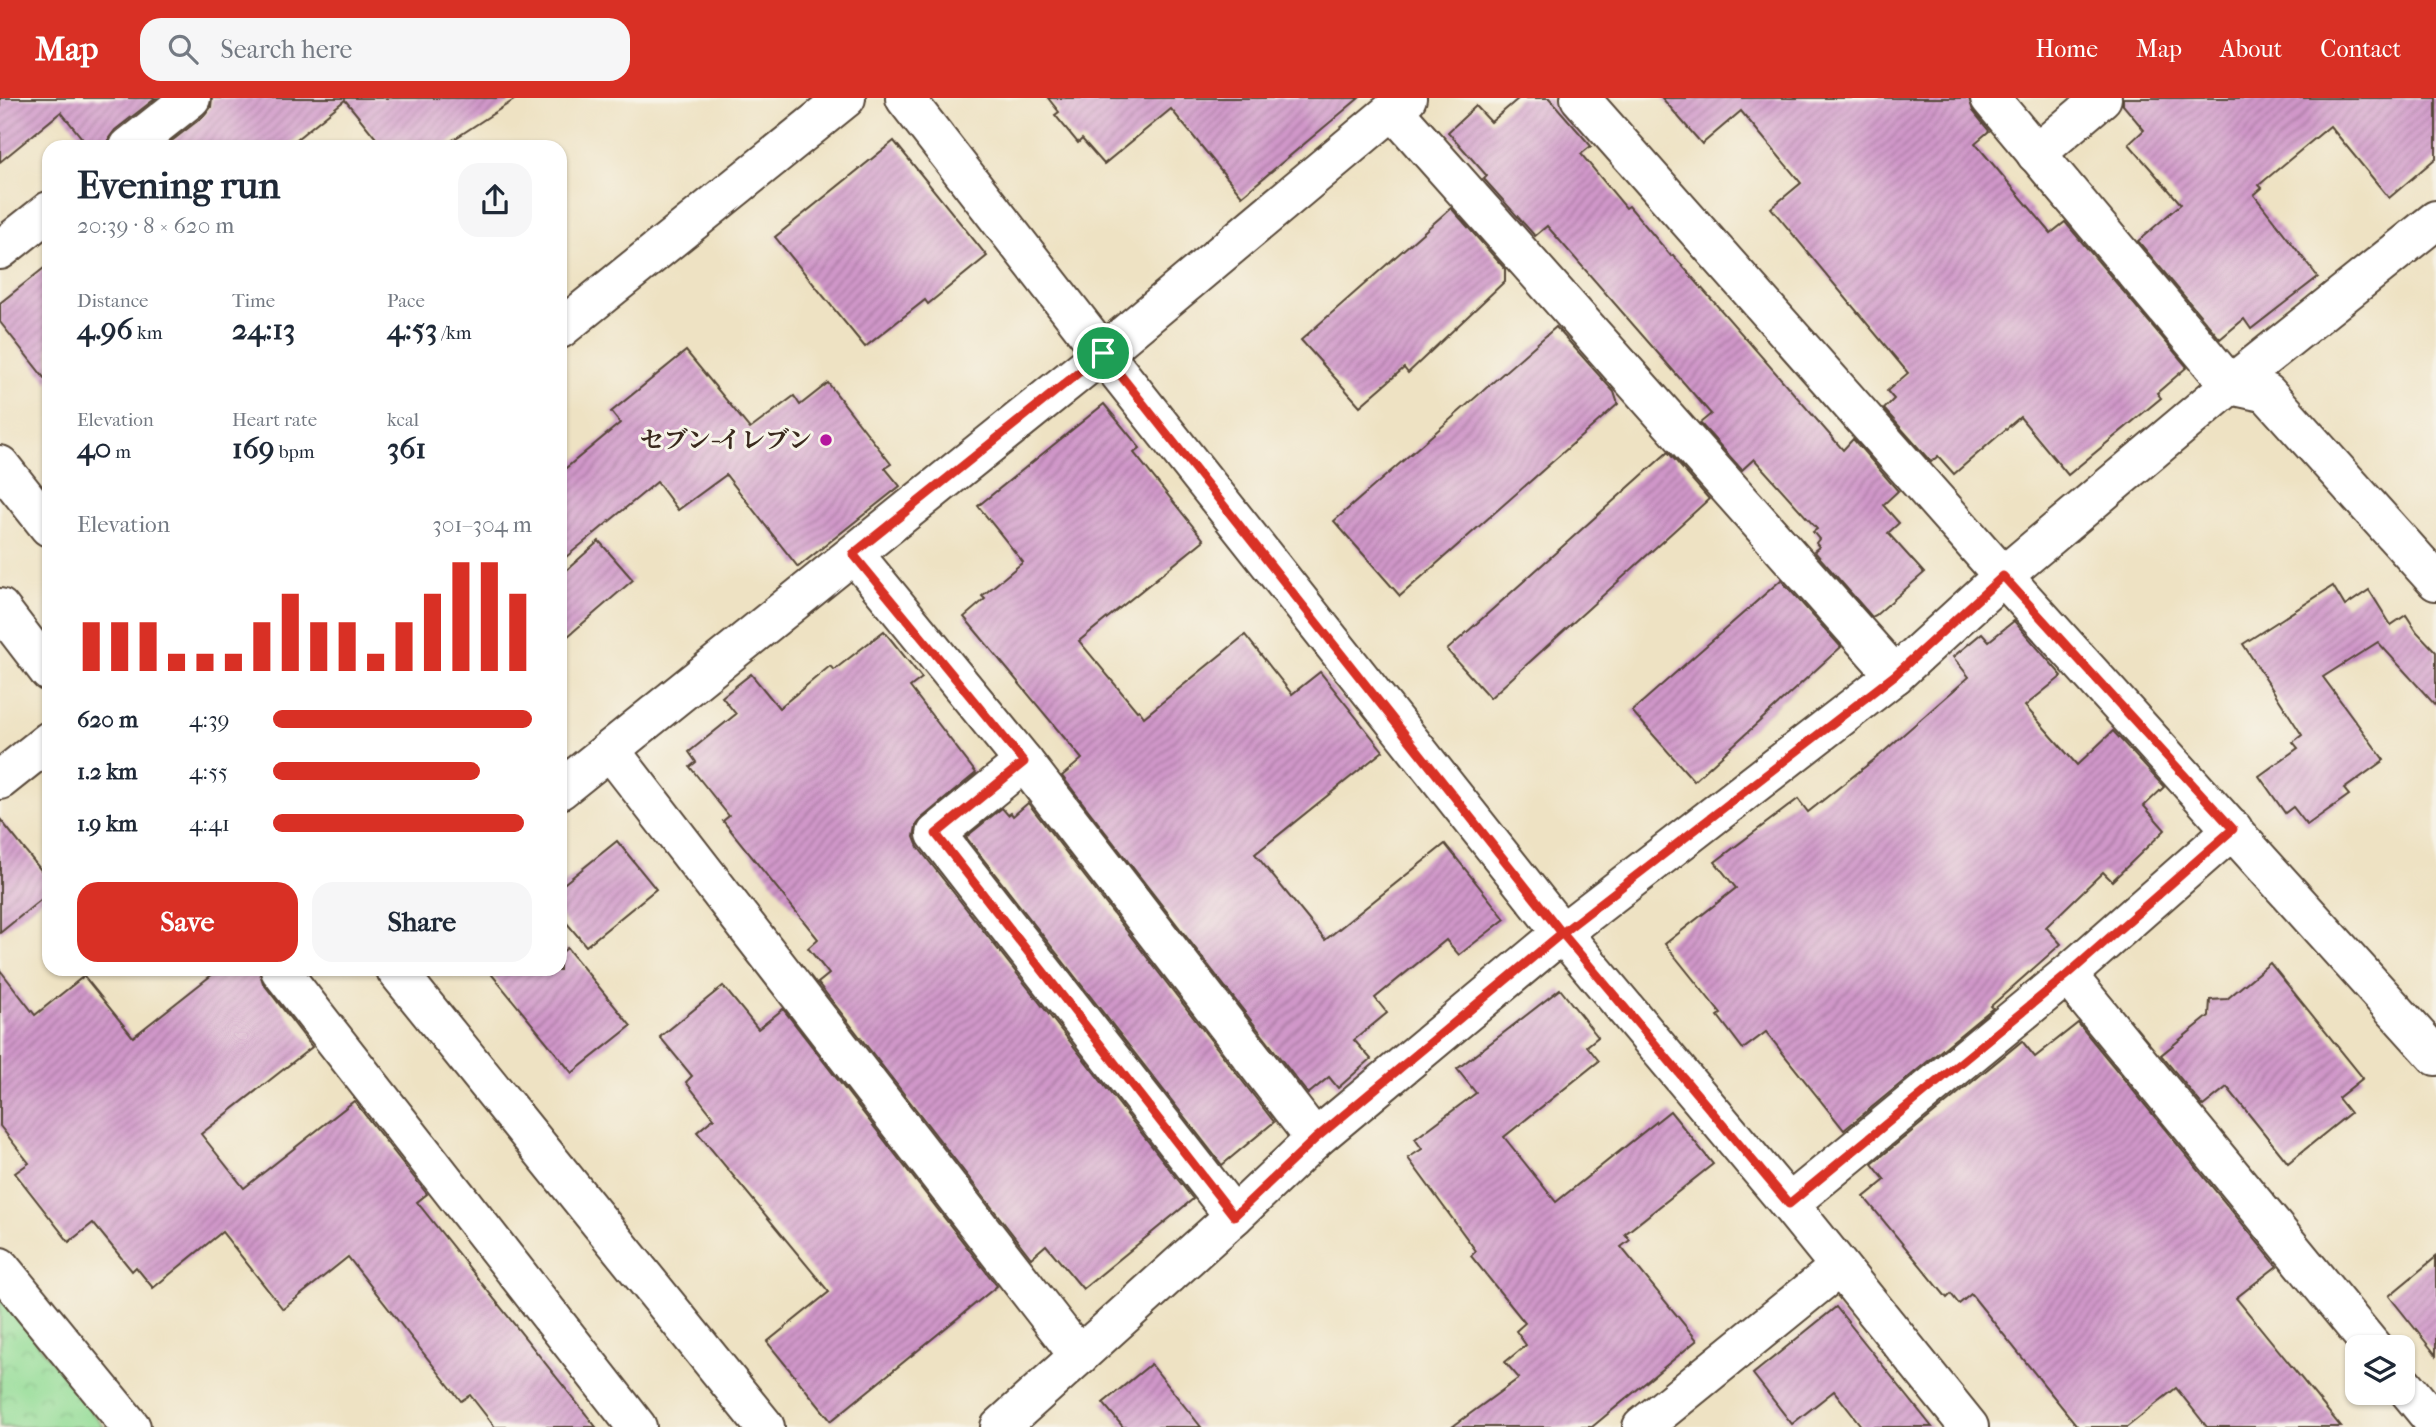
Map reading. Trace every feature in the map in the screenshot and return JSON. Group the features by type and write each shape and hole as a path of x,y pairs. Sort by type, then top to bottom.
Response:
{"street":[{"path":"138,140 191,98"},
{"path":"567,323 846,98"},
{"path":"905,98 1562,933 1789,1204 1969,1427"},
{"path":"1580,98 2003,576 2436,1056"},
{"path":"1990,98 2230,386 2267,393 2436,582"},
{"path":"2036,154 2102,98"},
{"path":"567,784 1103,353 1400,104 1895,675"},
{"path":"0,250 42,217"},
{"path":"1000,1427 1234,1216 1315,1139 1562,933 1895,675 2003,576 2230,386 2436,220"},
{"path":"0,465 42,518"},
{"path":"853,554 1024,762 1315,1139"},
{"path":"0,608 42,663"},
{"path":"0,780 42,747"},
{"path":"610,750 1079,1356"},
{"path":"1024,762 936,834 1234,1216"},
{"path":"1789,1204 2067,975 2233,829"},
{"path":"2067,975 2362,1335"},
{"path":"285,976 637,1427"},
{"path":"401,976 765,1427"},
{"path":"0,1267 131,1427"},
{"path":"1642,1427 1838,1268"},
{"path":"2415,1399 2436,1424"}],"green space":[{"path":"0,1296 104,1427 0,1427"}],"building":[{"path":"0,98 156,98 115,130 109,140 83,140 61,112 0,162"},
{"path":"212,98 517,98 453,140 377,140 345,100 296,140 173,140 205,115 211,107"},
{"path":"1048,98 1359,98 1242,196 1171,109 1104,164 1082,139 1078,143 1055,115 1059,112"},
{"path":"1519,98 1549,98 1591,146 1581,154 1626,208 1629,206 1671,256 1673,255 1843,450 1853,439 1898,491 1883,505 1899,523 1888,533 1924,573 1876,615 1872,617 1814,551 1819,547 1816,543 1819,539 1813,532 1817,529 1754,459 1742,470 1700,423 1711,414 1547,226 1535,236 1484,179 1487,176 1448,132 1476,106 1491,122"},
{"path":"1662,98 1969,98 1973,111 1989,131 1975,143 2051,233 2065,222 2187,367 2157,393 2161,398 2068,475 2020,417 1954,474 1938,456 1931,462 1884,409 1894,399 1887,391 1908,373 1771,208 1801,183 1741,111 1702,144"},
{"path":"2123,98 2436,98 2436,158 2389,198 2330,126 2259,185 2262,188 2254,195 2318,277 2251,329 2244,319 2220,339 2138,241 2181,204 2129,144 2144,130 2123,105"},
{"path":"894,141 987,256 928,304 925,300 865,347 775,237"},
{"path":"1451,208 1505,269 1505,281 1408,373 1404,368 1360,406 1301,340"},
{"path":"42,270 42,375 0,322 0,303"},
{"path":"1556,327 1614,392 1618,404 1400,596 1334,521"},
{"path":"686,351 750,429 794,396 800,405 828,383 891,464 885,468 900,486 798,567 726,475 678,510 657,482 567,556 567,467 620,423 611,412"},
{"path":"1104,404 1140,448 1134,453 1204,540 1079,641 1144,717 1245,635 1292,694 1320,672 1383,751 1255,854 1325,940 1445,844 1505,919 1459,955 1446,940 1375,998 1387,1013 1354,1040 1371,1059 1338,1088 1329,1077 1308,1094 1062,776 1082,759 964,617 985,599 982,596 1023,562 978,506"},
{"path":"1668,452 1709,499 1490,698 1447,650"},
{"path":"599,541 633,580 567,637 567,570"},
{"path":"1781,580 1841,647 1694,781 1632,711"},
{"path":"2333,586 2345,606 2369,590 2391,625 2406,615 2417,632 2436,652 2436,706 2378,642 2323,677 2384,760 2344,789 2349,795 2307,825 2293,807 2285,813 2259,776 2298,748 2293,742 2302,735 2243,644"},
{"path":"2014,621 2062,676 2025,706 2077,765 2113,731 2164,787 2144,806 2165,830 2112,881 2103,872 2046,927 2061,944 1991,1006 1993,1008 1844,1130 1766,1032 1743,1049 1718,1016 1721,1014 1665,944 1736,888 1715,862 1798,799 1808,812 1880,755 1969,677 1953,657 1982,633 1989,641"},
{"path":"884,631 922,678 910,687 976,773 922,818 916,826 914,837 918,847 1193,1199 1083,1289 1046,1245 1031,1258 818,983 829,974 808,948 818,939 723,821 729,816 690,767 696,762 689,752 736,714 722,697 751,674 779,708 830,666 834,670"},
{"path":"1028,803 1274,1122 1222,1165 966,837 1002,808 1008,815 1011,813 1013,816"},
{"path":"0,819 42,871 42,899 0,933"},
{"path":"617,841 656,889 586,946 567,923 567,881"},
{"path":"567,948 631,1026 572,1073 493,976 567,976"},
{"path":"2270,963 2363,1078 2338,1098 2350,1113 2288,1163 2227,1087 2203,1106 2161,1055 2209,1016 2210,1000 2227,999"},
{"path":"0,970 35,1015 84,976 133,1037 210,976 261,976 263,983 312,1047 201,1134 244,1188 354,1101 427,1194 417,1202 596,1427 495,1427 470,1395 461,1401 348,1257 283,1309 222,1232 153,1288 136,1267 132,1271 93,1223 69,1242 15,1173 29,1163 0,1126"},
{"path":"723,986 758,1029 783,1009 997,1286 831,1421 767,1342 829,1292 697,1132 714,1118 686,1082 692,1076 660,1037"},
{"path":"1560,989 1598,1037 1587,1046 1599,1061 1504,1137 1556,1202 1670,1111 1713,1164 1625,1234 1630,1240 1621,1247 1697,1340 1592,1427 1452,1427 1519,1378 1505,1362 1526,1345 1516,1331 1525,1323 1471,1256 1476,1251 1408,1158 1422,1149 1415,1139 1476,1093 1457,1069"},
{"path":"2078,1023 2277,1266 2236,1298 2341,1427 2207,1427 2176,1388 2127,1427 2078,1427 1971,1294 1959,1304 1951,1294 1947,1298 1864,1197 1885,1180 1872,1164 2022,1041 2035,1057"},
{"path":"2436,1257 2436,1355 2389,1296"},
{"path":"1836,1307 1932,1427 1862,1427 1834,1391 1792,1424 1753,1374"},
{"path":"1151,1364 1201,1427 1123,1427 1103,1403"}],"place":[{"name":"セブン-イレブン","path":"826,440"}],"route":[{"path":"1103,353 853,554 1024,762 936,834 1234,1216 1315,1139 1562,933 1789,1204 2067,975 2233,829 2003,576 1895,675 1562,933 1103,353"}]}
